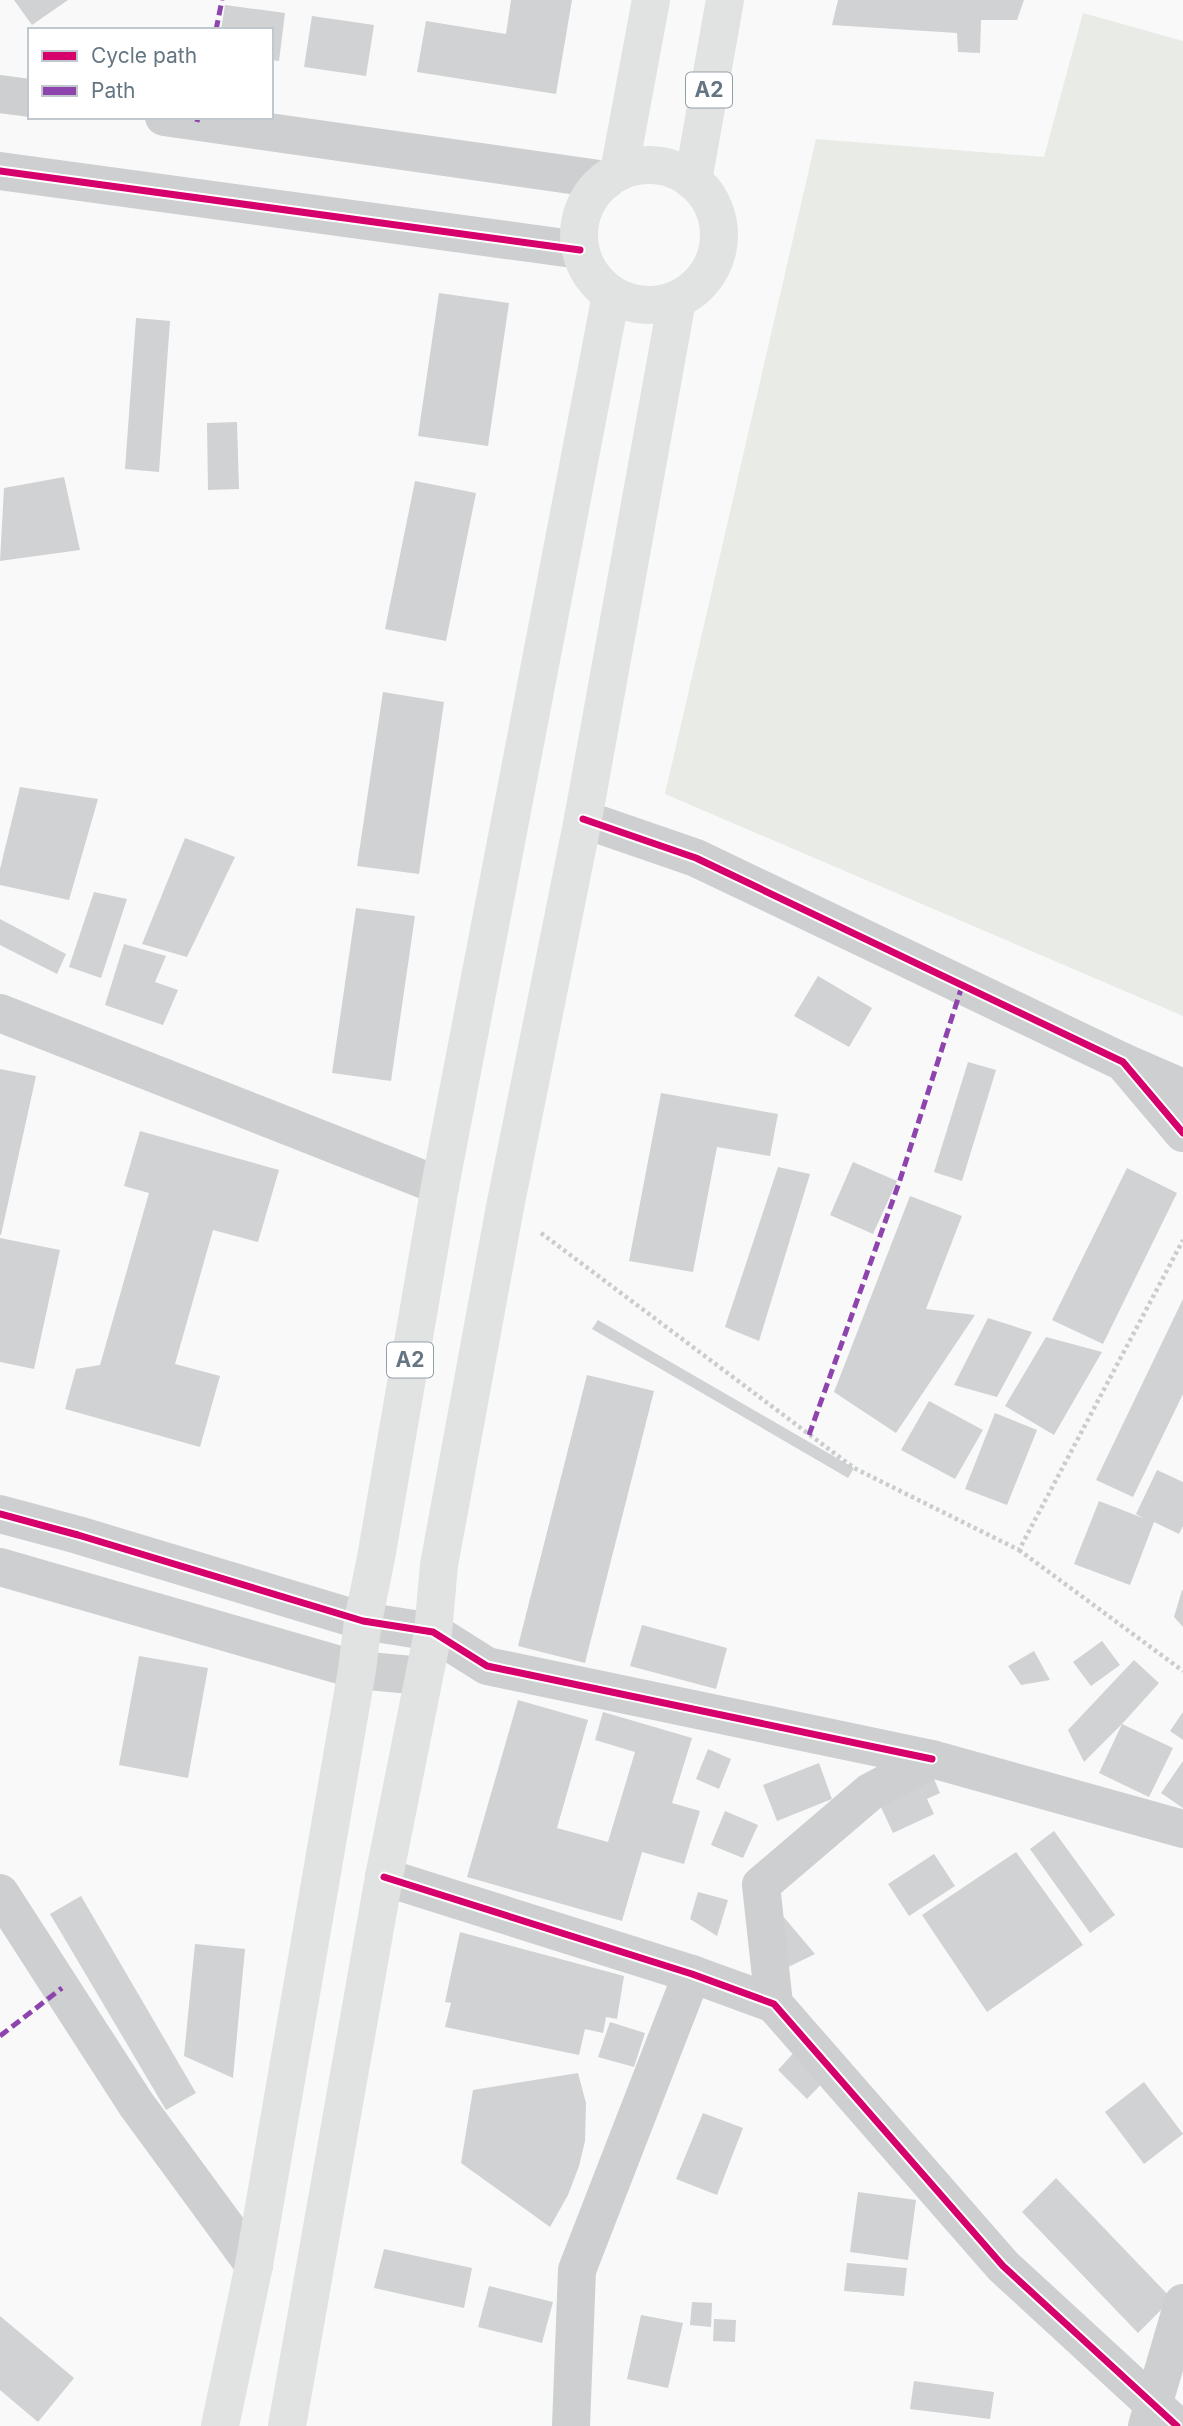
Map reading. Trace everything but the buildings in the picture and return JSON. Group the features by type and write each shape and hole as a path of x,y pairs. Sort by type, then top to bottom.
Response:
{"highway":[{"path":"612,176 651,0"},
{"name":"A2","path":"693,181 725,0"},
{"path":"657,165 676,171 693,181 709,199 718,221 719,245 711,268 697,287 677,300 655,306 632,304 611,295 597,283 586,268 580,250 579,230 583,211 592,194 612,176 638,166 657,165"},
{"name":"A2","path":"220,2426 254,2266 440,1186 611,295"},
{"path":"287,2426 384,1877 433,1632 439,1565 505,1207 583,819 677,300"}],"street":[{"path":"0,94 28,98"},
{"path":"179,119 612,176"},
{"path":"0,171 580,250"},
{"path":"583,819 696,858 1123,1062 1183,1088"},
{"path":"0,1013 440,1186"},
{"path":"1123,1062 1183,1133"},
{"path":"0,1514 363,1621 433,1632 487,1666 932,1759 1183,1829"},
{"path":"0,1567 357,1670 423,1676 487,1666"},
{"path":"774,2004 761,1885 870,1792 932,1759"},
{"path":"384,1877 692,1974 774,2004 1003,2266 1159,2419"},
{"path":"0,1893 136,2104 254,2266"},
{"path":"571,2426 577,2270 692,1974"},
{"path":"1159,2419 1183,2303"}],"path":[{"path":"505,1207 854,1468 1019,1550 1183,1671"},
{"path":"1019,1550 1183,1240"}],"shaded area":[{"path":"1083,13 1183,41 1183,1016 665,794 816,139 1044,157"}],"marked path":[{"path":"216,28 222,0"},
{"path":"809,1435 899,1183 962,986"},
{"path":"0,2036 62,1988"}],"cycle path":[{"path":"0,171 580,250"},
{"path":"583,819 696,858 1123,1062 1183,1133"},
{"path":"0,1514 363,1621 433,1632 487,1666 932,1759"},
{"path":"384,1877 692,1974 774,2004 1003,2266 1177,2426"}]}
